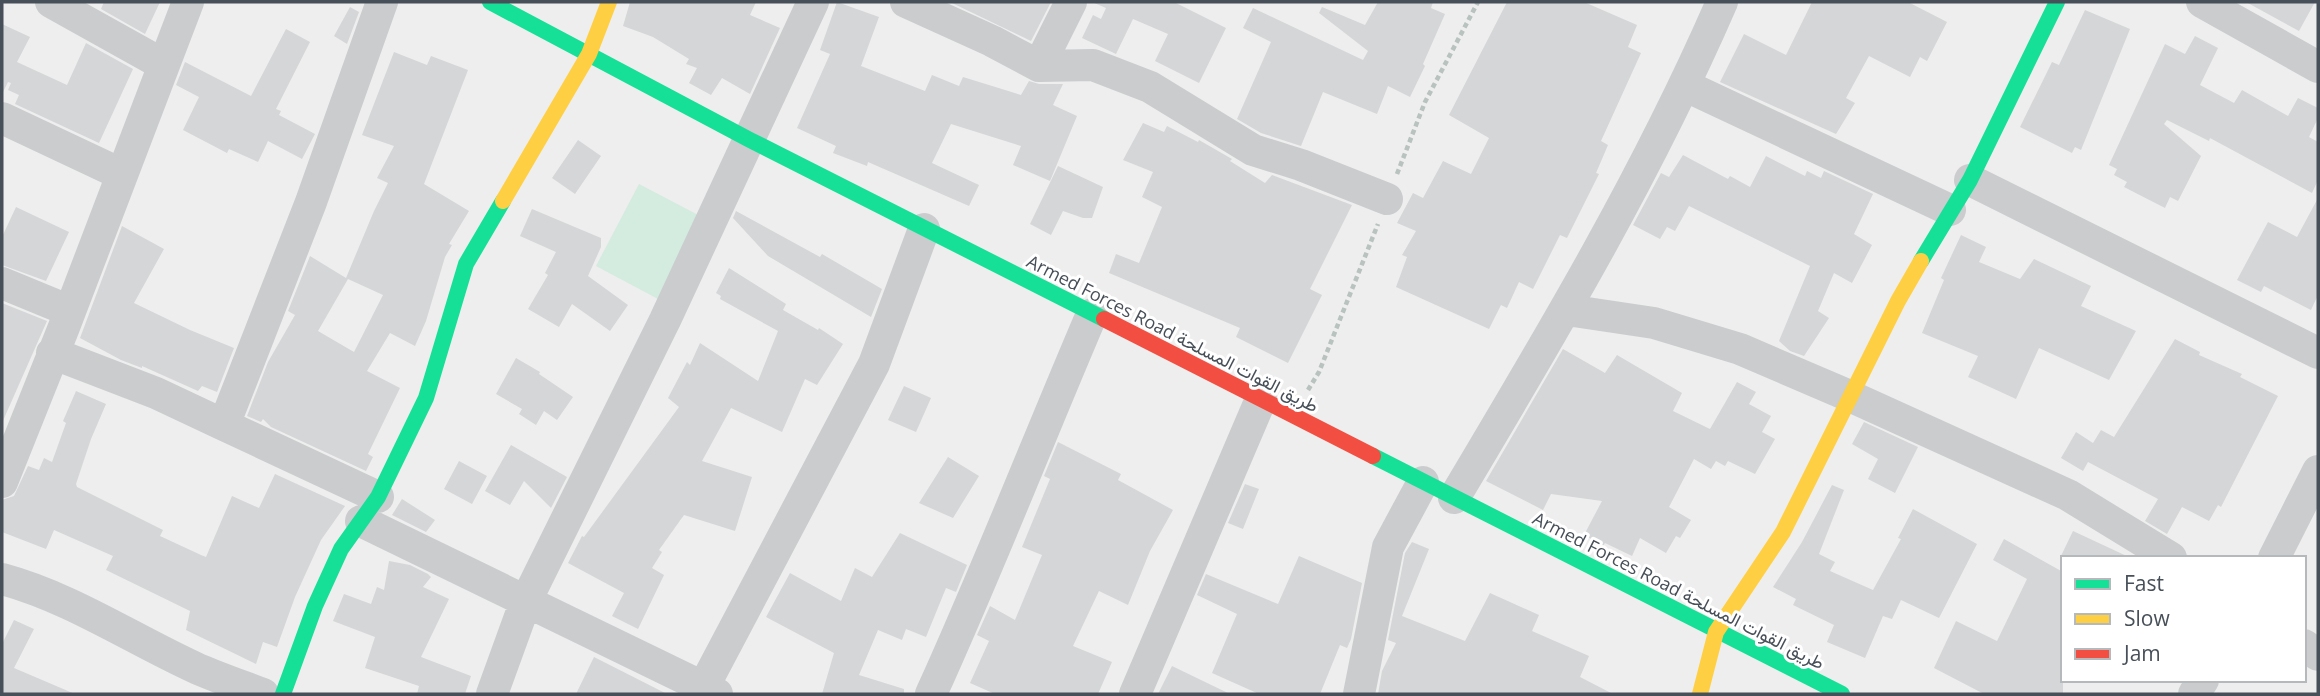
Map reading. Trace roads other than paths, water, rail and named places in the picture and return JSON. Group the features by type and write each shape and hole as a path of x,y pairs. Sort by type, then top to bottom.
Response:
{"street":[{"path":"51,2 164,65"},
{"path":"2,482 10,432 52,354 70,311 188,2"},
{"path":"224,425 311,202 382,2"},
{"name":"Armed Forces Road طريق القوات المسلحة","path":"490,2 750,140 1842,694"},
{"path":"283,694 325,583 341,549 369,509 426,398 466,264 589,54 609,2"},
{"path":"492,694 525,603 665,320 813,2"},
{"path":"906,2 992,41 1039,66 1093,65 1150,87 1253,150 1387,199"},
{"path":"1039,66 1071,2"},
{"path":"1454,498 1567,310 1686,86 1722,2"},
{"path":"1700,694 1716,632 1783,532 1853,397 1898,301 1970,180 2057,2"},
{"path":"2202,2 2318,67"},
{"path":"1686,86 1950,210"},
{"path":"2,118 121,174"},
{"path":"1970,180 2318,353"},
{"path":"52,354 156,393 224,425 525,603 710,691 874,364 924,229"},
{"path":"2,283 70,311"},
{"path":"1567,310 1654,323 1740,349 1853,397 2068,495 2168,556"},
{"path":"930,694 974,599 1092,314"},
{"path":"1135,694 1261,398"},
{"path":"2275,556 2318,471"},
{"path":"1359,694 1388,547 1423,482"},
{"path":"2,579 30,586 197,668 263,694"}]}
